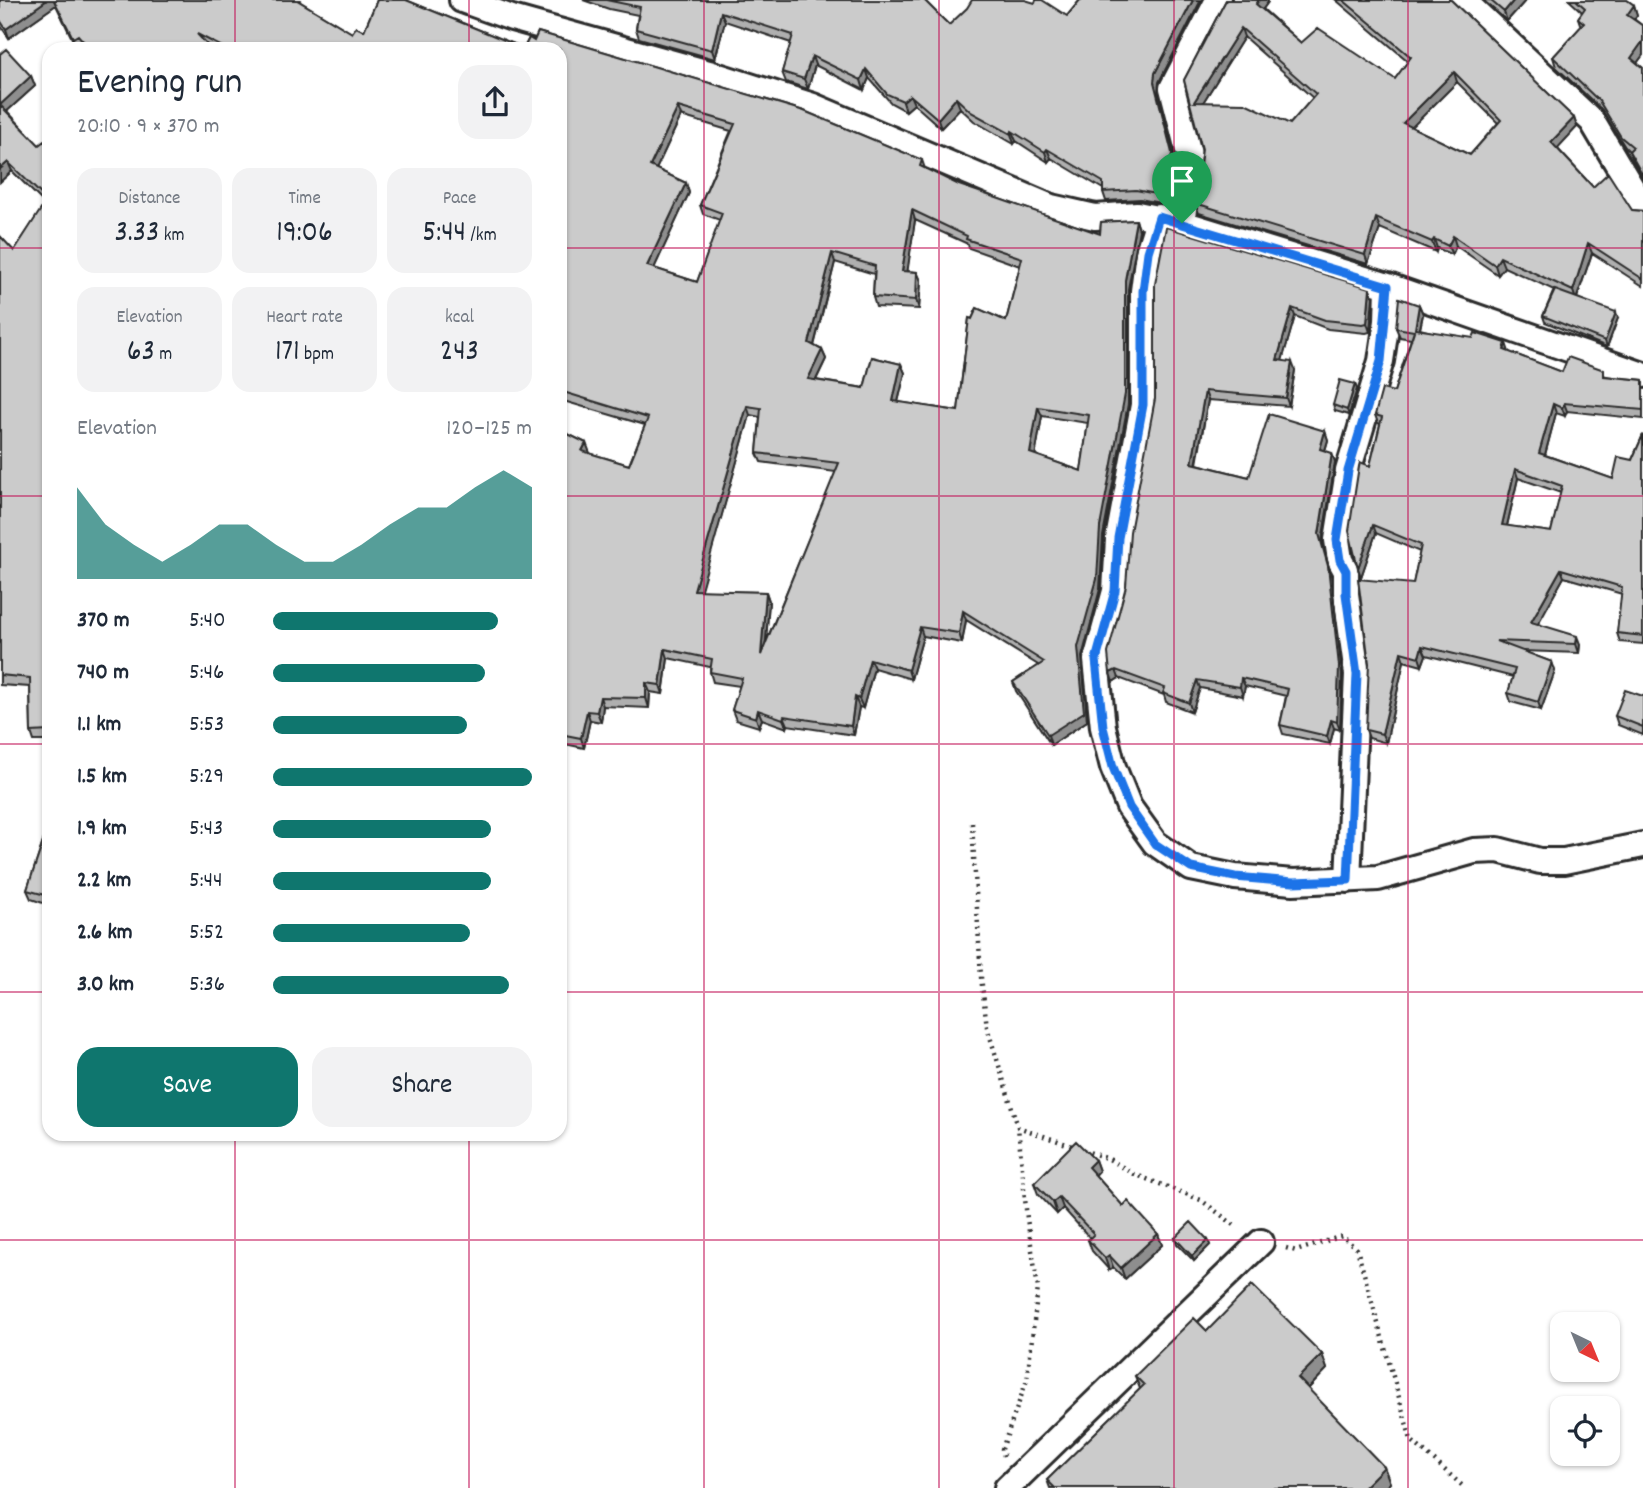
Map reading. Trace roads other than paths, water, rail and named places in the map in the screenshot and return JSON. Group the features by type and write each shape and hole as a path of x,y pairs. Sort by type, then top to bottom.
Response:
{"street":[{"path":"462,0 512,18 699,70 813,106 1051,207 1095,218 1137,214 1170,220 1388,286 1643,375"},
{"path":"1218,0 1172,88 1191,162 1170,220 1148,252 1143,291 1143,405 1118,538 1115,591 1096,660 1103,727 1113,767 1129,807 1155,844 1191,868 1235,877 1293,882 1378,878 1474,851 1498,850 1540,861 1564,861 1643,845"},
{"path":"1463,0 1592,121 1643,207"},
{"path":"1348,880 1357,674 1346,594 1346,571 1340,560 1337,540 1348,471 1381,361 1388,286"},
{"path":"1009,1486 1261,1242"}]}
